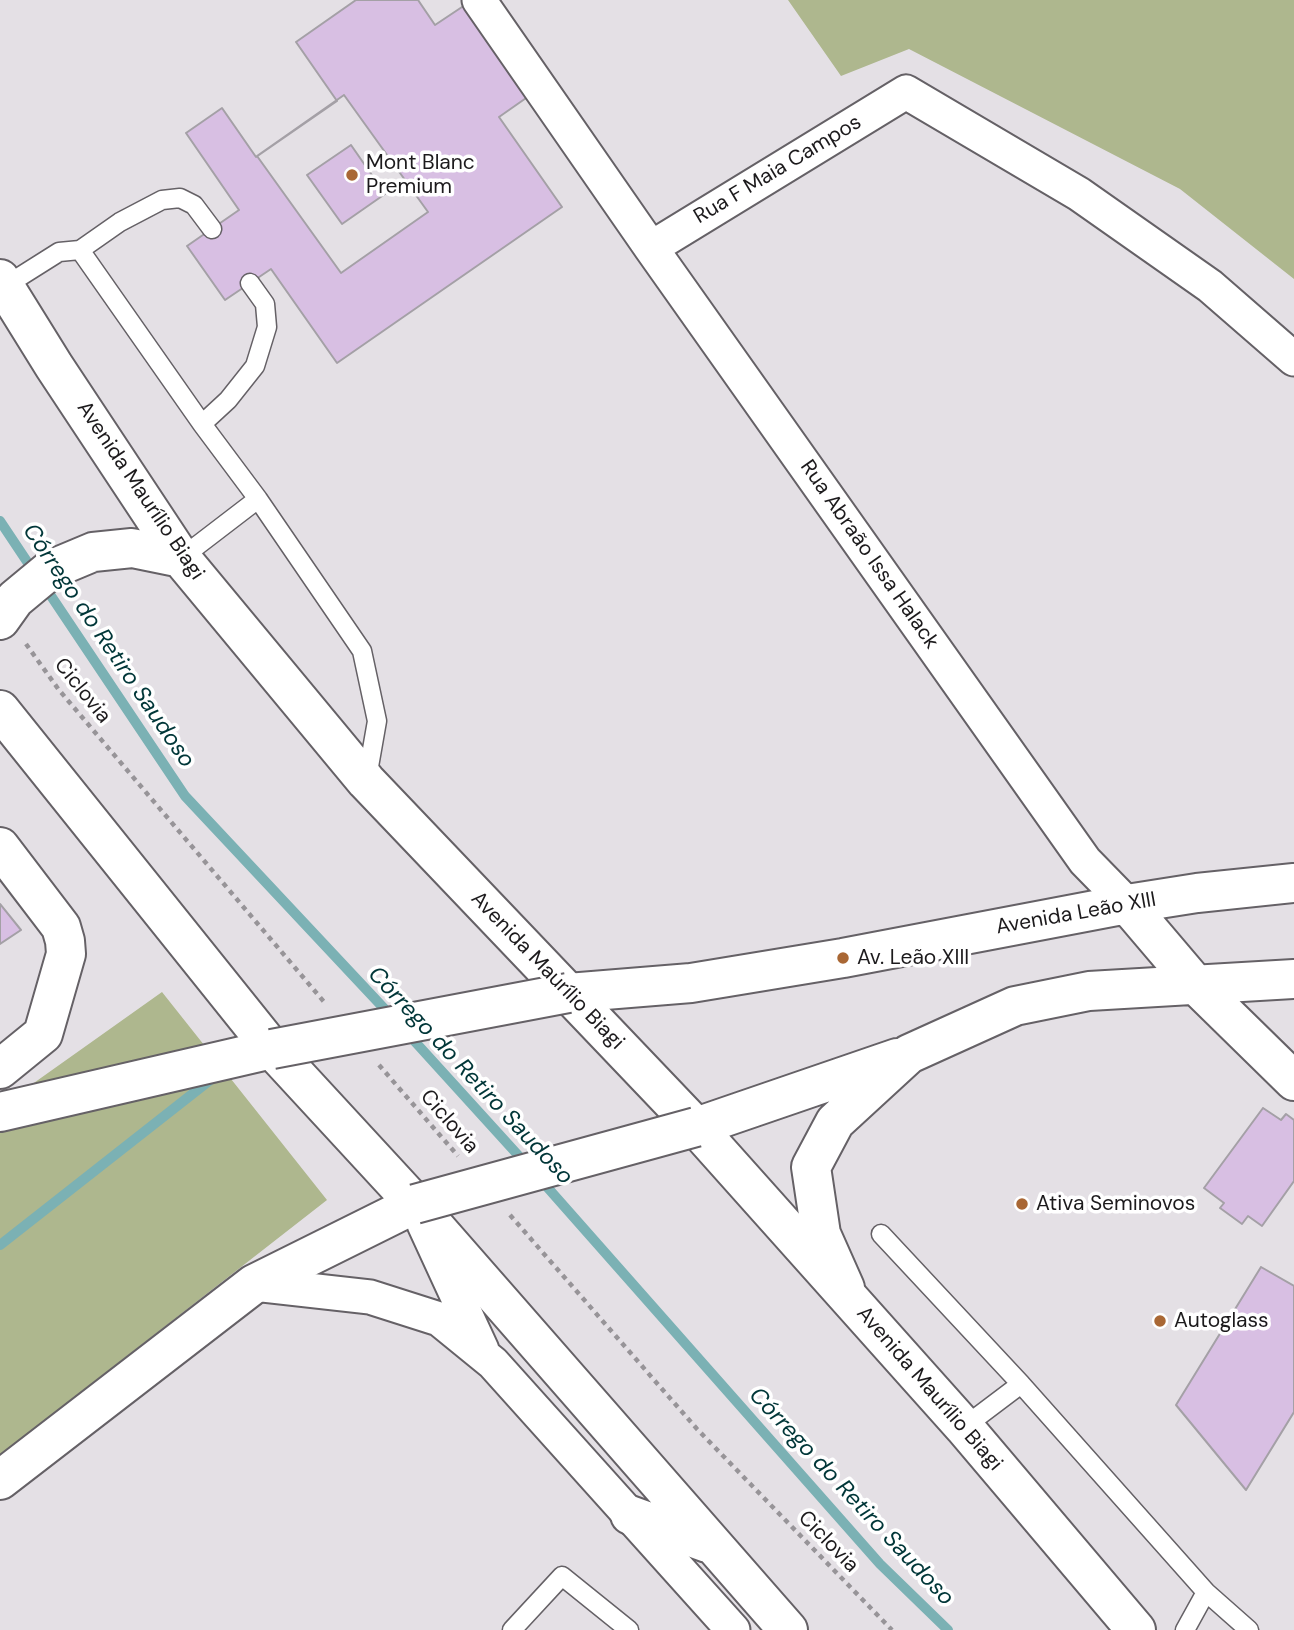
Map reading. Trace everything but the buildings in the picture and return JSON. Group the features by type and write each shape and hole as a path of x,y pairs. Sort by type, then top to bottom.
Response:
{"main road":[{"name":"Avenida Maurílio Biagi","path":"3,282 54,366 181,558 366,781 696,1127 964,1427 1136,1630"},
{"path":"12,619 50,570 93,552 132,548 181,558"},
{"path":"0,710 272,1049 415,1204 788,1630"},
{"path":"0,846 61,927 66,954 43,1034 0,1069"},
{"name":"Avenida Leão XIII","path":"0,1112 272,1049 568,993 691,983 843,958 1127,904 1197,893 1294,883"},
{"name":"Rua Abraão Issa Halack","path":"1127,904 1195,984 1294,1081"},
{"path":"0,1480 254,1284 415,1204 696,1127 909,1054 1014,1006 1089,991 1294,979"},
{"path":"848,1296 821,1234 811,1167 835,1122 909,1054"},
{"path":"630,1515 711,1544"}],"street":[{"name":"Rua Abraão Issa Halack","path":"479,0 1085,861 1127,904"},
{"name":"Rua F Maia Campos","path":"651,248 906,92 1090,202 1210,285 1294,359"},
{"path":"415,1204 484,1355"},
{"path":"254,1284 370,1297 439,1319 484,1355 733,1630"}],"lane":[{"path":"3,282 59,252 80,250 120,222 162,200 180,198 194,205 212,229"},
{"path":"80,250 362,650 377,722 366,781"},
{"path":"202,424 228,400 255,366 267,327 265,304 250,283"},
{"path":"181,558 258,499"},
{"path":"881,1234 1021,1384 1206,1592 1249,1630"},
{"path":"964,1427 1021,1384"},
{"path":"512,1630 562,1576 629,1630"},
{"path":"1185,1630 1206,1592"}],"path":[{"name":"Ciclovia","path":"12,619 59,690 332,1012"},
{"name":"Ciclovia","path":"376,1062 465,1164"},
{"name":"Ciclovia","path":"510,1215 697,1429 892,1630"}],"green space":[{"path":"788,0 1294,0 1294,279 1180,189 909,49 841,76"},
{"path":"162,992 327,1200 0,1455 0,1107"}],"waterway":[{"name":"Córrego do Retiro Saudoso","path":"0,521 34,572"},
{"name":"Córrego do Retiro Saudoso","path":"43,584 185,796 393,1018"},
{"name":"Córrego do Retiro Saudoso","path":"408,1034 527,1165"},
{"path":"0,1245 214,1077"},
{"name":"Córrego do Retiro Saudoso","path":"540,1179 880,1564 948,1630"}],"place":[{"name":"Mont Blanc Premium","path":"352,175"},
{"name":"Av. Leão XIII","path":"843,958"},
{"name":"Ativa Seminovos","path":"1022,1204"},
{"name":"Autoglass","path":"1160,1321"}]}
